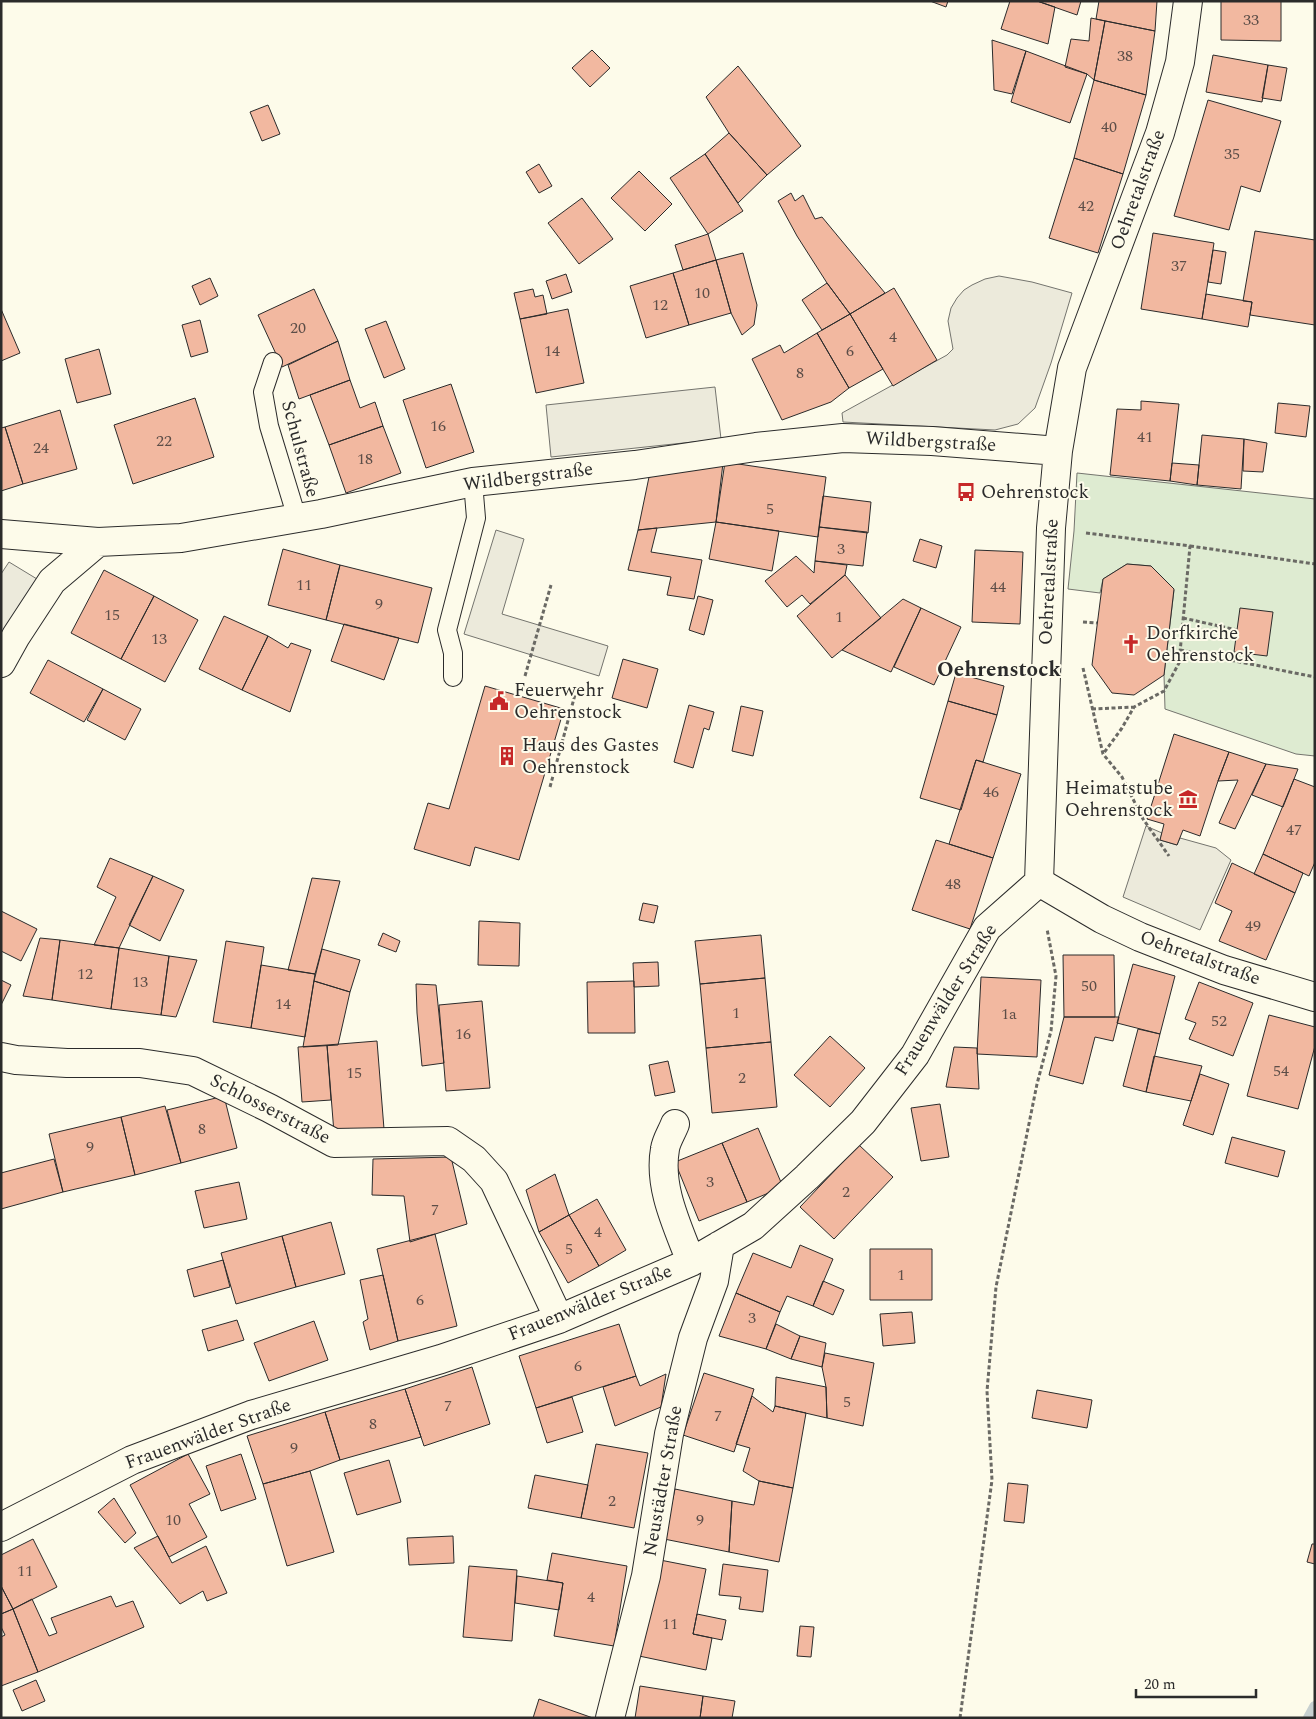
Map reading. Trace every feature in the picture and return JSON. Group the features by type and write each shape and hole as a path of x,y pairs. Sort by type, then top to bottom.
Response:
{"street":[{"name":"Oehretalstraße","path":"1188,1 1180,62 1160,134 1072,368 1058,451 1051,528 1038,882 1102,919 1140,937 1224,970 1315,997"},
{"name":"Wildbergstraße","path":"1,534 98,542 181,538 297,518 473,482 635,465 756,447 843,438 932,441 1058,451"},
{"path":"1,663 16,636 52,581 98,542"},
{"name":"Frauenwälder Straße","path":"1,1526 132,1460 251,1415 441,1358 560,1319 691,1262 753,1226 807,1178 863,1122 915,1055 987,928 1038,882"},
{"name":"Schlosserstraße","path":"1,1056 16,1060 67,1063 140,1063 193,1071 269,1108 334,1143 448,1141 474,1159 494,1181 560,1319"},
{"path":"675,1124 665,1148 664,1172 667,1195 691,1262"},
{"name":"Neustädter Straße","path":"610,1718 646,1576 669,1434 693,1338 714,1281 720,1245"}],"lane":[{"name":"Schulstraße","path":"273,362 263,392 269,426 297,518"},
{"path":"453,677 453,653 447,630 476,518 473,482"}],"path":[{"path":"1051,528 1315,564"},
{"path":"1092,709 1134,707 1164,691 1179,662 1190,546"},
{"path":"525,676 551,585"},
{"path":"1183,618 1237,630"},
{"path":"1180,650 1315,678"},
{"path":"1083,666 1103,754 1122,777 1143,819 1169,856"},
{"path":"550,787 576,691"},
{"path":"1103,754 1122,728 1134,707"},
{"path":"960,1718 992,1480 987,1391 996,1287 1037,1084 1051,1031 1056,976 1038,882"}],"green space":[{"path":"1077,473 1315,499 1315,756 1296,754 1165,709 1164,675 1174,590 1151,566 1127,564 1103,579 1100,593 1068,589"}],"shaded area":[{"path":"999,276 1032,282 1072,293 1035,408 1018,424 995,430 843,422 842,413 947,355 953,349 948,321 951,308 957,298 972,285 985,279"},
{"path":"715,387 721,439 551,457 546,405"},
{"path":"496,530 524,539 502,614 608,646 599,676 464,634"},
{"path":"9,562 37,579 1,636 1,574"},
{"path":"1146,826 1162,833 1160,840 1177,845 1180,838 1216,848 1231,860 1200,930 1123,897"}],"building":[{"path":"930,1 948,1 946,7"},
{"path":"1010,1 1037,1 1055,7 1048,44 1001,29"},
{"path":"1037,1 1081,1 1077,15"},
{"path":"1099,1 1157,1 1155,31 1096,19"},
{"path":"1221,1 1281,1 1281,41 1221,40"},
{"path":"1091,18 1105,21 1094,80 1087,74 1065,67 1071,39 1089,41"},
{"path":"1105,21 1155,31 1146,95 1094,80"},
{"path":"992,40 1026,51 1012,94 994,90"},
{"path":"592,50 610,68 590,87 572,68"},
{"path":"1026,51 1087,74 1070,123 1011,102"},
{"path":"1213,55 1268,65 1262,102 1206,92"},
{"path":"1268,65 1287,68 1281,101 1262,98"},
{"path":"738,66 801,146 767,175 729,133 706,97"},
{"path":"1094,80 1146,95 1123,174 1074,158"},
{"path":"1208,100 1281,121 1260,192 1241,186 1229,230 1174,216"},
{"path":"268,105 280,134 262,141 250,112"},
{"path":"729,133 767,175 738,203 705,154"},
{"path":"705,154 743,211 708,234 670,178"},
{"path":"1074,158 1123,174 1098,253 1049,238"},
{"path":"539,164 552,186 539,193 526,172"},
{"path":"639,171 672,204 645,231 611,198"},
{"path":"791,193 795,201 803,195 815,219 822,217 885,293 850,314 827,283 797,236 778,201"},
{"path":"582,198 613,239 579,264 548,223"},
{"path":"1255,231 1315,240 1315,325 1250,315 1252,302 1243,301"},
{"path":"1153,233 1214,243 1202,319 1141,309"},
{"path":"708,234 716,260 683,270 675,245"},
{"path":"1213,250 1226,252 1221,284 1208,282"},
{"path":"743,253 757,305 754,325 742,335 731,313 716,260"},
{"path":"716,260 731,313 689,325 673,273"},
{"path":"673,273 689,325 646,338 630,286"},
{"path":"566,274 572,292 552,299 546,281"},
{"path":"210,278 218,296 200,305 192,286"},
{"path":"827,283 850,314 822,330 802,300"},
{"path":"894,288 937,360 893,386 850,314"},
{"path":"314,289 338,341 282,367 258,315"},
{"path":"533,289 535,297 543,295 547,314 520,319 514,293"},
{"path":"1206,294 1252,302 1248,327 1202,319"},
{"path":"1,309 20,353 1,361"},
{"path":"568,309 584,383 536,393 520,319"},
{"path":"850,314 883,369 849,388 817,333"},
{"path":"200,320 208,352 191,357 182,325"},
{"path":"386,321 405,369 384,378 365,329"},
{"path":"817,333 849,388 831,402 782,420 752,359 780,345 784,353"},
{"path":"338,341 350,380 299,399 288,365"},
{"path":"99,349 111,394 77,403 65,359"},
{"path":"350,380 360,408 375,402 383,426 329,445 310,395"},
{"path":"451,384 474,452 426,468 403,400"},
{"path":"195,398 214,457 133,484 114,425"},
{"path":"1141,401 1179,404 1170,481 1110,475 1117,409 1141,410"},
{"path":"1278,403 1310,406 1306,437 1275,433"},
{"path":"60,410 77,469 23,484 5,427"},
{"path":"383,426 401,473 346,493 329,445"},
{"path":"5,427 23,484 1,491 1,428"},
{"path":"1202,435 1244,439 1241,489 1197,485"},
{"path":"1244,439 1267,443 1263,472 1243,471"},
{"path":"725,462 826,477 818,537 716,522"},
{"path":"723,463 716,522 638,530 649,477"},
{"path":"1172,463 1199,465 1197,485 1170,481"},
{"path":"823,496 871,502 868,533 819,527"},
{"path":"716,522 779,531 772,571 709,559"},
{"path":"819,527 867,532 863,566 815,561"},
{"path":"657,528 651,552 702,560 694,599 667,595 671,577 628,570 638,530"},
{"path":"920,539 942,546 936,568 913,561"},
{"path":"283,549 340,565 326,620 268,605"},
{"path":"975,550 1023,552 1020,624 972,622"},
{"path":"796,556 814,573 815,561 847,565 845,575 810,604 802,595 787,607 765,581"},
{"name":"Dorfkirche Oehrenstock","path":"1127,564 1151,566 1174,589 1164,675 1134,695 1112,693 1092,665 1103,579"},
{"path":"340,565 432,588 418,643 326,620"},
{"path":"104,570 154,596 121,659 71,633"},
{"path":"845,575 881,618 832,658 797,616"},
{"path":"154,596 198,620 165,682 121,659"},
{"path":"698,596 713,600 704,635 689,630"},
{"path":"903,599 921,608 891,672 842,650"},
{"path":"921,608 961,627 934,685 894,667"},
{"path":"1240,608 1273,612 1267,656 1234,652"},
{"path":"224,616 268,636 242,690 199,669"},
{"path":"344,624 399,638 384,680 331,661"},
{"path":"268,636 288,648 291,643 311,650 290,712 242,690"},
{"path":"623,659 658,669 647,708 612,698"},
{"path":"48,660 103,689 84,722 30,693"},
{"path":"956,673 1004,686 997,715 948,701"},
{"name":"Haus des Gastes Oehrenstock","path":"485,686 564,709 519,860 475,847 470,866 414,849 428,803 449,809"},
{"path":"103,689 141,709 125,740 87,720"},
{"path":"948,701 997,715 983,762 976,760 961,810 920,798"},
{"path":"689,705 714,712 709,730 704,728 693,768 674,762"},
{"path":"741,706 763,711 753,756 732,751"},
{"path":"1174,734 1229,752 1200,836 1183,830 1177,845 1160,840 1164,824 1147,819"},
{"path":"1229,752 1266,764 1235,829 1219,823 1238,780 1218,781"},
{"path":"976,760 1021,774 993,858 949,844"},
{"path":"1266,764 1298,769 1283,807 1252,795"},
{"path":"1294,779 1315,787 1315,862 1309,876 1263,854"},
{"path":"936,840 993,858 970,929 912,910"},
{"path":"1263,854 1303,873 1295,893 1254,874"},
{"path":"110,858 153,876 119,948 94,945 116,897 97,887"},
{"path":"1232,863 1295,893 1266,960 1219,941 1232,911 1215,903"},
{"path":"153,876 184,890 160,941 129,925"},
{"path":"312,878 340,881 315,974 288,970"},
{"path":"643,903 658,906 654,923 639,920"},
{"path":"1,911 37,929 21,961 1,951"},
{"path":"479,921 520,923 519,966 478,965"},
{"path":"383,933 400,941 396,952 378,945"},
{"path":"761,935 765,978 700,984 695,941"},
{"path":"40,938 60,940 52,1000 23,996"},
{"path":"60,940 119,948 111,1009 52,1000"},
{"path":"226,941 264,947 251,1028 213,1022"},
{"path":"119,948 169,956 161,1015 111,1009"},
{"path":"322,949 360,960 350,992 314,981"},
{"path":"1063,955 1114,955 1115,1017 1064,1017"},
{"path":"169,956 197,960 176,1017 161,1015"},
{"path":"658,962 659,986 634,987 633,963"},
{"path":"1133,964 1175,976 1160,1034 1117,1023"},
{"path":"261,965 315,974 305,1037 251,1028"},
{"path":"981,977 1041,980 1037,1057 977,1054"},
{"path":"765,978 771,1042 706,1048 700,984"},
{"path":"1,980 11,985 1,1005"},
{"path":"314,981 350,992 338,1045 303,1047"},
{"path":"634,981 635,1033 588,1033 587,982"},
{"path":"1199,982 1253,1003 1233,1056 1189,1039 1196,1023 1185,1019"},
{"path":"416,984 436,985 444,1063 422,1066"},
{"path":"482,1001 490,1088 446,1091 439,1005"},
{"path":"1269,1015 1315,1027 1315,1046 1298,1109 1247,1096"},
{"path":"1064,1017 1119,1017 1113,1041 1095,1037 1083,1084 1049,1075"},
{"path":"1138,1029 1160,1034 1146,1092 1123,1086"},
{"path":"830,1036 865,1068 830,1107 794,1075"},
{"path":"377,1041 384,1129 334,1133 327,1045"},
{"path":"771,1042 777,1107 712,1113 706,1048"},
{"path":"327,1045 331,1100 302,1102 298,1047"},
{"path":"954,1047 977,1048 979,1089 946,1087"},
{"path":"1154,1056 1202,1066 1191,1101 1146,1092"},
{"path":"668,1061 675,1092 655,1096 649,1065"},
{"path":"1200,1074 1229,1084 1213,1135 1183,1125"},
{"path":"224,1096 237,1148 181,1163 167,1110"},
{"path":"940,1104 949,1157 921,1161 911,1108"},
{"path":"165,1106 181,1163 135,1175 121,1117"},
{"path":"121,1117 135,1175 63,1192 49,1134"},
{"path":"758,1128 783,1187 747,1202 722,1143"},
{"path":"1232,1137 1285,1151 1278,1177 1225,1163"},
{"path":"722,1143 747,1202 699,1221 675,1162"},
{"path":"859,1145 893,1177 834,1239 800,1207"},
{"path":"451,1157 467,1224 410,1242 404,1196 372,1195 373,1159"},
{"path":"54,1159 63,1192 1,1209 1,1173"},
{"path":"555,1174 569,1215 539,1232 526,1190"},
{"path":"239,1182 247,1219 204,1228 195,1191"},
{"path":"597,1199 626,1250 599,1266 569,1215"},
{"path":"569,1215 599,1266 568,1283 539,1232"},
{"path":"331,1222 345,1274 296,1287 282,1236"},
{"path":"435,1234 457,1326 398,1341 377,1249"},
{"path":"282,1236 296,1287 236,1304 221,1253"},
{"path":"800,1245 833,1259 813,1306 787,1296 780,1312 736,1293 753,1253 791,1268"},
{"path":"870,1249 932,1249 932,1300 870,1300"},
{"path":"223,1260 230,1287 194,1297 187,1270"},
{"path":"383,1275 398,1341 370,1350 363,1322 368,1319 360,1280"},
{"path":"823,1281 844,1290 833,1315 813,1306"},
{"path":"736,1293 780,1312 766,1349 719,1336"},
{"path":"912,1312 915,1343 883,1346 880,1314"},
{"path":"237,1320 244,1340 208,1351 202,1330"},
{"path":"314,1321 328,1360 269,1381 254,1343"},
{"path":"619,1324 636,1376 536,1408 519,1356"},
{"path":"776,1324 800,1336 791,1359 766,1349"},
{"path":"800,1336 826,1343 822,1367 791,1359"},
{"path":"825,1353 874,1363 863,1426 827,1418 826,1387 822,1367"},
{"path":"472,1367 490,1424 424,1446 405,1389"},
{"path":"704,1373 754,1389 734,1452 683,1435"},
{"path":"666,1374 661,1407 615,1426 603,1387 636,1376 640,1386"},
{"path":"776,1377 826,1387 827,1418 775,1406"},
{"path":"405,1389 421,1437 340,1460 325,1412"},
{"path":"1037,1390 1092,1400 1087,1428 1032,1418"},
{"path":"752,1396 773,1412 775,1406 806,1413 793,1488 759,1481 743,1471 750,1448 736,1444"},
{"path":"572,1397 583,1432 547,1443 536,1408"},
{"path":"325,1412 340,1460 310,1471 263,1484 247,1436"},
{"path":"596,1444 648,1453 634,1528 581,1518"},
{"path":"188,1454 210,1494 189,1504 207,1537 169,1557 130,1485"},
{"path":"241,1454 256,1499 221,1511 206,1466"},
{"path":"389,1460 401,1502 357,1515 344,1473"},
{"path":"310,1471 334,1552 287,1566 263,1484"},
{"path":"535,1475 588,1485 581,1518 528,1508"},
{"path":"759,1481 793,1488 779,1562 729,1552 732,1501 754,1505"},
{"path":"1008,1483 1028,1485 1024,1523 1004,1521"},
{"path":"675,1489 732,1501 729,1552 664,1539"},
{"path":"114,1498 136,1533 125,1543 98,1512"},
{"path":"158,1536 172,1563 206,1546 227,1593 207,1601 203,1591 180,1604 134,1548"},
{"path":"453,1536 454,1563 409,1565 407,1538"},
{"path":"33,1539 57,1587 13,1609 1,1586 1,1555"},
{"path":"1312,1544 1315,1544 1315,1564 1307,1562"},
{"path":"552,1553 627,1566 614,1646 554,1636 563,1583 547,1580"},
{"path":"660,1560 706,1569 693,1634 712,1638 706,1670 639,1656"},
{"path":"723,1564 768,1570 763,1612 739,1609 741,1597 719,1595"},
{"path":"469,1566 517,1570 512,1641 463,1637"},
{"path":"517,1576 563,1583 559,1610 515,1603"},
{"path":"1,1586 13,1609 1,1614"},
{"path":"111,1596 116,1607 133,1601 144,1627 38,1672 13,1609 32,1599 49,1636 57,1633 51,1618"},
{"path":"13,1609 38,1672 1,1686 1,1637 5,1635 1,1627 1,1614"},
{"path":"697,1614 726,1620 722,1640 693,1634"},
{"path":"800,1626 814,1627 811,1657 797,1656"},
{"path":"36,1680 45,1701 22,1711 13,1690"},
{"path":"640,1686 703,1696 700,1718 635,1718"},
{"path":"703,1696 735,1701 732,1718 700,1718"},
{"path":"539,1699 593,1718 533,1718"}],"waterway":[{"path":"1309,1718 1315,1707"}],"place":[{"name":"Oehrenstock","path":"966,492"},
{"name":"Dorfkirche Oehrenstock","path":"1131,644"},
{"name":"Feuerwehr Oehrenstock","path":"499,701"},
{"name":"Haus des Gastes Oehrenstock","path":"507,756"},
{"name":"Heimatstube Oehrenstock","path":"1188,799"}],"district":[{"name":"Oehrenstock","path":"999,670"}]}
